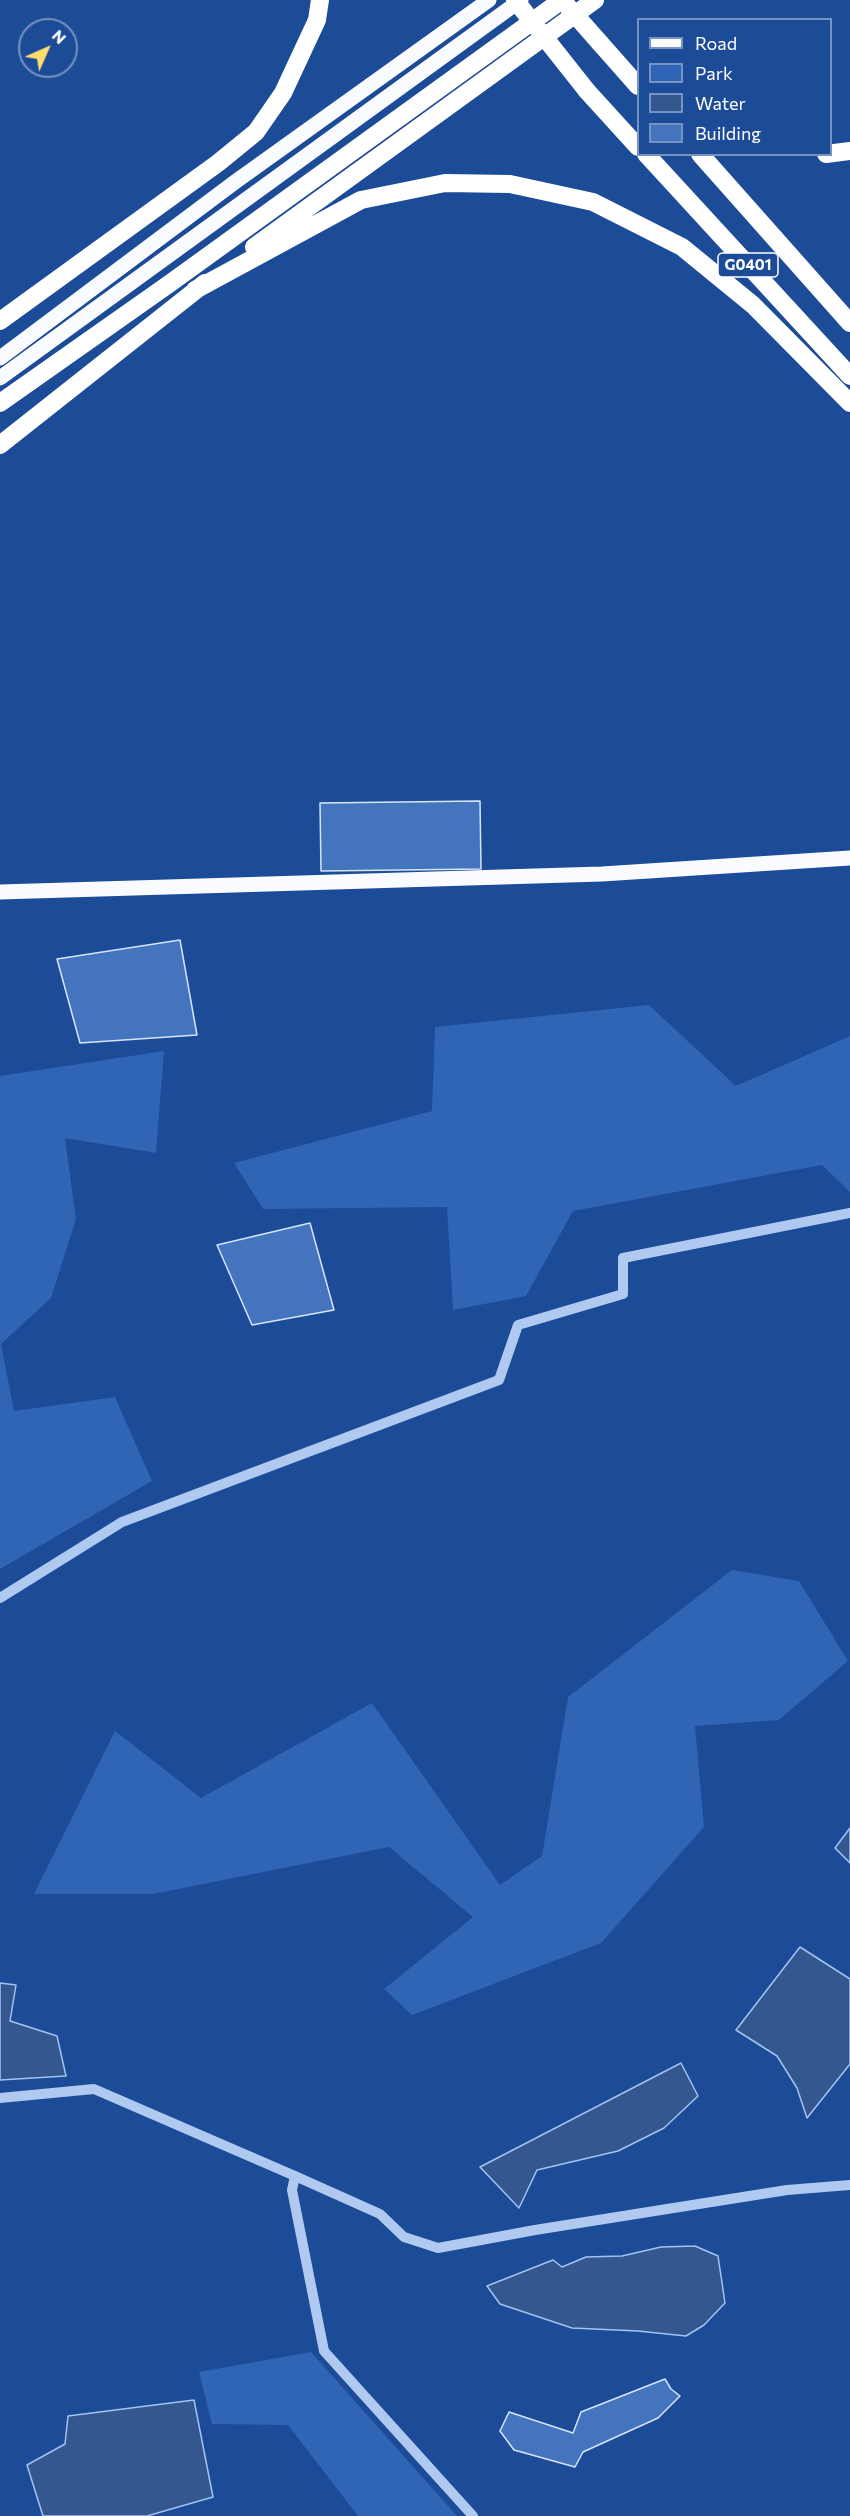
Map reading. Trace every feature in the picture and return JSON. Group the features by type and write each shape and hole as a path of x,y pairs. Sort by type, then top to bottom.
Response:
{"highway":[{"path":"0,321 218,163 256,132 283,93 317,20 320,0"},
{"path":"515,0 587,91 637,145"},
{"path":"0,403 170,284 562,0 637,84"},
{"path":"0,445 195,290 595,0"},
{"path":"600,43 637,70"},
{"path":"832,153 850,150"},
{"name":"G0401","path":"648,156 850,376"},
{"name":"G0401","path":"702,156 850,323"},
{"path":"195,290 361,200 445,183 510,184 593,202 682,247 753,305 850,403"}],"main road":[{"path":"0,358 235,182 489,0"},
{"path":"0,378 521,0"},
{"path":"0,892 602,874 850,858"}],"street":[{"path":"0,1598 122,1522 499,1380 518,1325 623,1294 623,1258 850,1213"},
{"path":"0,2098 94,2089 380,2214 404,2238 438,2248 535,2230 787,2190 850,2185"},
{"path":"296,2176 292,2190 324,2351 472,2516"}],"green space":[{"path":"649,1005 736,1086 850,1036 850,1192 822,1165 573,1211 526,1296 453,1310 447,1207 263,1209 234,1163 432,1111 435,1027"},
{"path":"164,1051 156,1153 65,1138 76,1219 51,1298 1,1344 14,1411 115,1397 152,1481 0,1569 0,1076"},
{"path":"732,1570 799,1581 848,1661 779,1720 695,1726 704,1827 601,1943 412,2015 384,1989 473,1917 389,1847 153,1894 34,1894 115,1731 201,1798 372,1703 500,1885 542,1856 568,1697"},
{"path":"311,2352 457,2516 358,2516 288,2425 212,2424 199,2372"}],"water":[{"path":"850,1828 850,1863 835,1848"},
{"path":"800,1947 850,1979 850,2064 807,2118 797,2088 777,2056 736,2030"},
{"path":"0,1983 16,1985 10,2021 57,2036 66,2076 0,2080"},
{"path":"681,2063 698,2096 664,2128 618,2151 537,2170 519,2208 480,2167"},
{"path":"695,2246 718,2256 725,2303 704,2325 686,2336 572,2328 500,2304 487,2286 553,2260 562,2267 586,2257 622,2256 661,2247"},
{"path":"194,2400 213,2497 147,2516 43,2516 27,2465 65,2444 68,2416"}],"building":[{"path":"480,801 481,869 321,871 320,803"},
{"path":"180,940 197,1035 80,1043 57,959"},
{"path":"310,1223 334,1310 252,1325 217,1245"},
{"path":"665,2379 671,2389 680,2396 658,2418 583,2452 575,2467 514,2450 500,2431 509,2412 573,2433 581,2412"}]}
